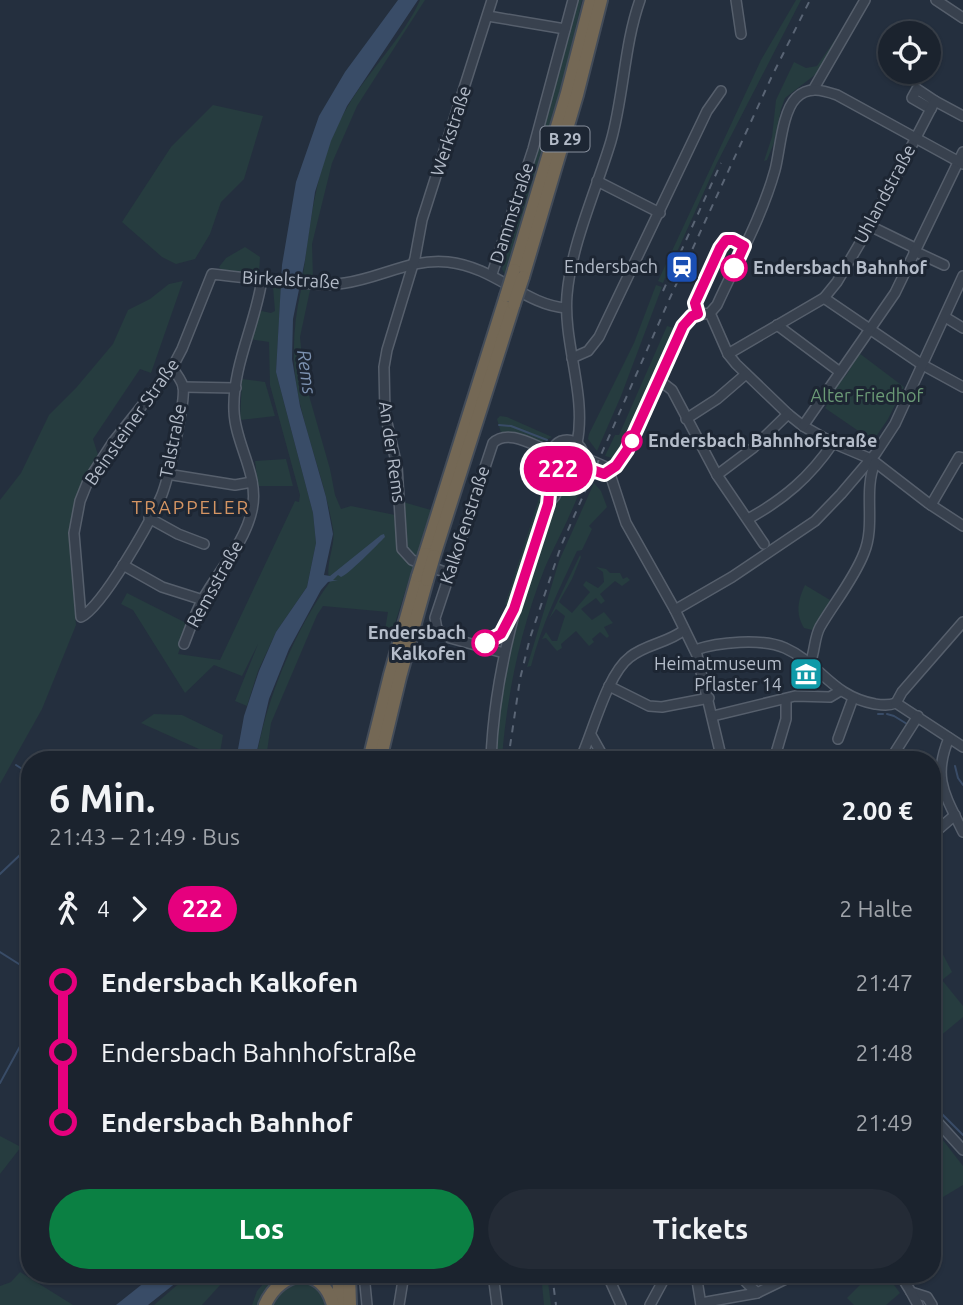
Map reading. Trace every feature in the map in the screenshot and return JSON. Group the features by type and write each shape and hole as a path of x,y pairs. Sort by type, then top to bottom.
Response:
{"highway":[{"name":"B 29","path":"519,274 591,0"},
{"name":"B 29","path":"382,751 429,555 571,117 601,0"},
{"name":"B 29","path":"371,751 390,675 423,578"},
{"path":"263,1305 276,1283"},
{"path":"263,1305 279,1283"},
{"path":"320,1283 329,1293 333,1305"},
{"path":"339,1283 340,1305"},
{"path":"349,1283 350,1305"}],"street":[{"name":"Werkstraße","path":"413,263 426,208 492,0"},
{"name":"Dammstraße","path":"492,274 533,149 573,0"},
{"path":"573,441 577,405 566,308 573,265 611,140 640,0"},
{"path":"736,0 741,34"},
{"path":"813,90 818,77 865,0"},
{"path":"936,0 963,18"},
{"path":"488,16 565,29"},
{"path":"562,470 578,467 601,473 609,471 622,459 688,320 698,314 710,313 717,305 768,190 788,112 797,97 813,90 822,90 962,159 914,250 895,293 803,426"},
{"path":"572,358 588,351 599,338 707,111 721,91"},
{"name":"Uhlandstraße","path":"728,354 824,298 837,282 870,226 933,105 963,116"},
{"path":"597,181 660,214"},
{"path":"870,226 944,265"},
{"name":"Birkelstraße","path":"212,274 306,283 344,283 413,263 436,261 460,264 492,274 540,302 566,308"},
{"name":"An der Rems","path":"413,263 387,349 383,392 385,414 397,466 402,549 412,560 450,574"},
{"name":"Beinsteiner Straße","path":"81,617 74,533 80,500 88,481 113,442 172,368 212,274"},
{"path":"675,610 732,577 816,521 873,461 895,424 963,276"},
{"name":"Remsstraße","path":"184,644 203,600 247,525 254,501 252,482 234,411 236,388 262,279"},
{"path":"824,298 921,364 963,387"},
{"path":"710,313 728,354 788,414 833,443 873,461 963,526"},
{"path":"945,317 963,328"},
{"path":"777,325 840,372"},
{"name":"Talstraße","path":"81,617 89,613 104,596 161,496 179,422 183,387 172,368"},
{"path":"686,419 711,404 746,374"},
{"path":"659,380 672,390 717,475 764,544"},
{"path":"183,387 236,388"},
{"path":"717,475 753,448 788,414"},
{"name":"Kalkofenstraße","path":"505,650 441,634 435,618 493,443 498,438 509,436 551,452"},
{"path":"562,470 552,461 551,452 560,441 573,441 582,449 583,457 578,467"},
{"path":"748,519 797,488 816,468 833,443"},
{"path":"583,457 609,471 626,523 695,650 720,751"},
{"path":"931,505 961,458"},
{"path":"810,663 816,648 818,631 865,552 870,524 870,477 873,461"},
{"path":"491,751 505,650 514,609 549,494 562,470"},
{"path":"167,474 235,485 252,482"},
{"path":"149,518 204,544"},
{"path":"123,565 162,587 203,600"},
{"path":"488,642 501,634 514,609"},
{"path":"695,650 718,645 771,644 782,647 810,663 840,691 853,698 885,705 895,703 963,622"},
{"path":"584,751 619,667 632,655 684,630"},
{"name":"Kalkofenstraße","path":"474,644 488,642 505,650"},
{"path":"610,686 649,706 662,707 709,698"},
{"path":"713,716 794,696 830,697 840,691"},
{"path":"838,739 853,698"},
{"path":"777,751 786,719 786,700"},
{"path":"895,703 963,747"},
{"path":"896,751 918,716"},
{"path":"591,735 600,751"},
{"path":"941,758 948,737"},
{"path":"941,780 963,832"},
{"path":"941,827 955,816"},
{"path":"941,1126 963,1150"},
{"path":"365,1283 367,1305"},
{"path":"399,1305 403,1283"},
{"path":"494,1283 497,1305"},
{"path":"611,1283 621,1305"},
{"path":"650,1305 661,1283"},
{"path":"697,1283 701,1304 757,1293 778,1283"},
{"path":"747,1283 757,1293"},
{"path":"906,1283 911,1292 927,1297 925,1304"}],"green space":[{"path":"420,0 425,0 357,106 332,163 312,244 313,278 303,275 317,188 337,126 356,93 405,27"},
{"path":"577,0 582,0 552,130 506,276 502,269 538,151"},
{"path":"796,0 801,0 717,163 663,283 658,281 761,60"},
{"path":"839,34 816,74 785,98 774,143 767,160 764,161 772,137 776,100 794,62 806,68 817,66"},
{"path":"213,105 263,116 244,179 221,202 210,234 195,259 176,264 162,257 122,222 171,147"},
{"path":"245,247 260,257 259,274 222,270 219,267 226,258"},
{"path":"183,281 151,373 140,369 93,439 98,455 81,487 70,555 76,625 42,709 0,784 0,500 21,473 49,415 113,344 128,310 150,299 169,284"},
{"path":"656,285 662,287 597,451 588,439 589,434 634,343"},
{"path":"273,287 281,287 276,372 313,513 316,543 307,587 276,632 258,671 247,706 235,701 258,644 242,676 214,665 185,693 133,610 121,604 127,593 188,624 178,654 220,660 295,501 299,502 300,495 270,385 269,342 250,339 257,310 271,313 275,311"},
{"path":"301,290 310,290 300,337 304,378 341,509 351,506 400,516 403,502 431,510 391,636 384,636 388,612 323,606 271,723 267,751 258,751 266,714 283,667 305,621 330,582 328,569 333,529 301,408 294,364 296,320"},
{"path":"667,326 677,329 627,440 612,458 605,456 615,435 619,435"},
{"name":"Alter Friedhof","path":"859,353 904,387 873,441 825,408 827,406 822,402 835,383 838,385 847,374"},
{"path":"242,379 265,382 275,416 240,420"},
{"path":"500,416 552,437 539,443 517,434 501,433 497,419"},
{"path":"563,446 571,446 576,455 574,462 563,464 558,459 558,451"},
{"path":"286,459 293,486 258,486 255,461"},
{"path":"583,477 528,615 511,688 503,751 497,751 506,674 527,589 545,535 569,481"},
{"path":"536,482 548,484 516,584 505,605 543,486"},
{"path":"594,483 601,491 607,507 589,526 592,529 582,550 577,551 570,565 545,622 531,666 527,667 559,561"},
{"path":"580,555 572,579 559,602 572,613 590,592 583,585 586,581 598,588 604,582 603,572 596,567 606,569 610,573 620,573 623,579 627,577 630,580 622,586 615,581 600,594 605,601 601,604 596,598 581,609 592,620 604,612 613,623 604,627 609,636 607,638 600,632 589,646 576,631 557,651 546,638 542,639 546,632 552,641 557,641 565,616 556,609 549,619"},
{"path":"805,585 830,600 816,631 804,628 799,617 799,601"},
{"path":"154,714 182,715 223,735 220,751 203,751 141,723"},
{"path":"941,951 952,972 942,980 963,1006 963,1017 941,1035"},
{"path":"0,1136 21,1147 0,1174"},
{"path":"941,1138 963,1166 963,1185 941,1198"},
{"path":"20,1272 21,1283 38,1283 73,1305 0,1305 0,1286 11,1282"},
{"path":"180,1283 222,1283 202,1305 154,1305"},
{"path":"264,1283 270,1283 260,1305 252,1305 257,1291"},
{"path":"289,1283 311,1283 317,1284 331,1305 267,1305"},
{"path":"542,1283 548,1283 551,1305 544,1305"},
{"path":"862,1283 893,1283 900,1293 886,1305 854,1305 847,1298"}],"water":[{"path":"398,0 418,0 347,106 331,141 315,192 293,319 292,359 300,406 326,497 333,534 324,575 330,576 381,535 384,534 385,537 350,571 341,577 338,575 333,580 338,580 328,582 321,590 289,649 269,699 257,751 238,751 244,716 259,671 276,632 307,587 316,543 313,513 276,372 282,265 296,182 319,116 345,72"},
{"path":"144,1283 176,1283 148,1305 116,1305"}],"waterway":[{"path":"499,425 511,426 547,440"},
{"path":"878,714 883,714"},
{"path":"887,714 907,724"},
{"path":"16,765 21,768"},
{"path":"955,766 963,785"},
{"path":"0,874 21,854"},
{"path":"0,952 21,965"},
{"path":"0,1083 21,1044"},
{"path":"941,1113 963,1135"}],"railway":[{"path":"509,751 520,679 530,638 561,546 669,300 810,0"},
{"path":"663,291 721,163"},
{"path":"553,1283 556,1305"}],"bus line":[{"name":"222","path":"485,643 501,634 514,609 557,468 566,472 584,467 604,474 616,466 630,443 683,326 692,316 698,314 695,303 726,240 733,240 744,246 734,268"}],"place":[{"name":"Endersbach","path":"682,267"},
{"name":"Endersbach Bahnhof","path":"734,268"},
{"name":"Endersbach Bahnhofstraße","path":"632,441"},
{"name":"Endersbach Kalkofen","path":"485,643"},
{"name":"Heimatmuseum Pflaster 14","path":"806,674"}],"district":[{"name":"TRAPPELER","path":"191,507"}],"water label":[{"name":"Rems","path":"307,372"}]}
